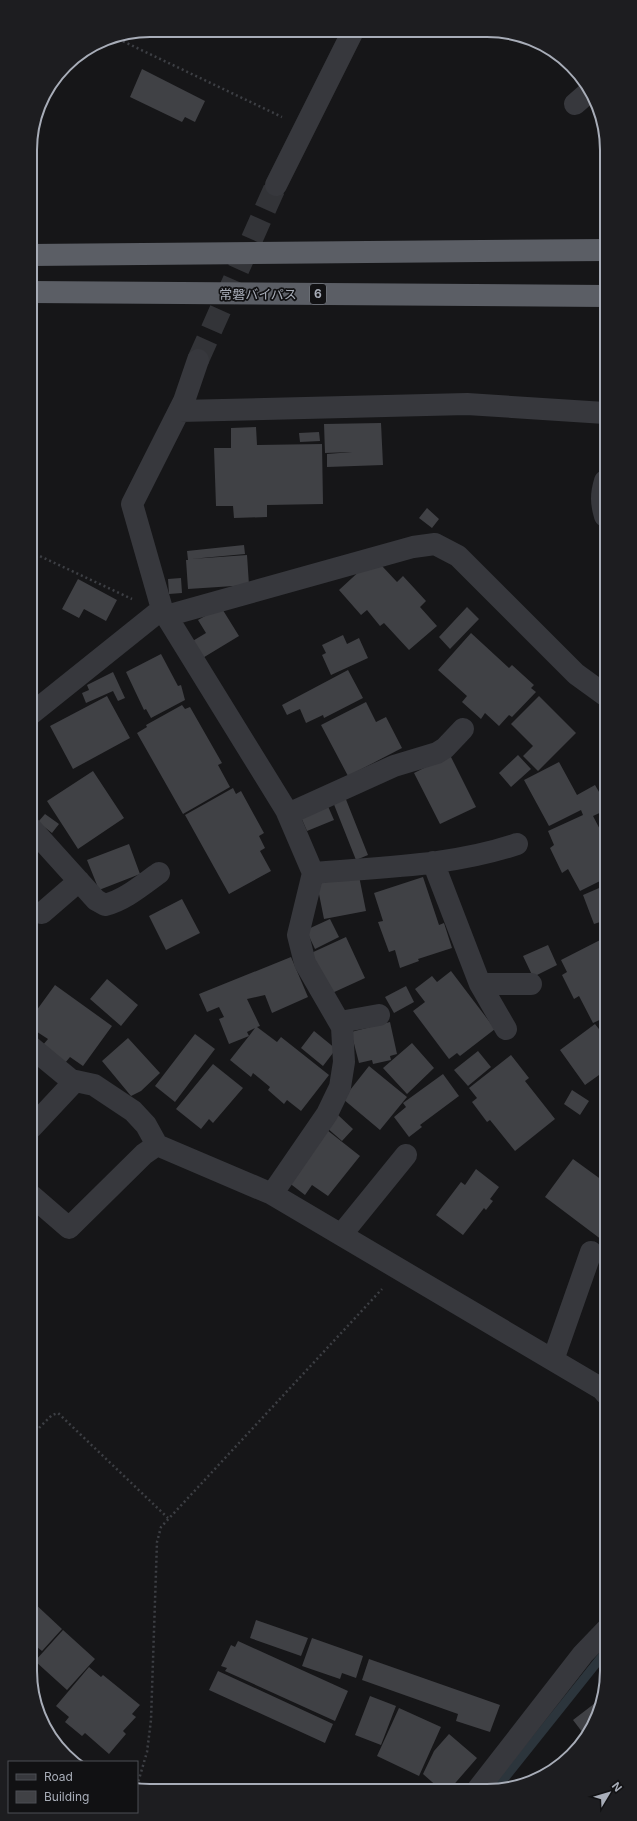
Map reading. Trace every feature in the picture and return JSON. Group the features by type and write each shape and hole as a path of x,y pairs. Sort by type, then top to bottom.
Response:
{"highway":[{"path":"37,256 600,250"},
{"name":"常磐バイパス","path":"37,292 600,296"}],"street":[{"path":"276,185 350,37"},
{"path":"575,104 586,95"},
{"path":"198,360 179,411 132,504 164,613 288,814 313,873 298,935 305,963 342,1027 344,1062 340,1087 328,1114 272,1194"},
{"path":"179,411 466,404 600,413"},
{"path":"37,709 164,613 413,547 435,544 458,556 576,674 600,691"},
{"path":"288,814 394,766 437,753 445,748 463,729"},
{"path":"37,834 96,900 105,905 114,903 128,895 159,873"},
{"path":"313,873 433,862 495,851 517,844"},
{"path":"433,862 480,984 506,1029"},
{"path":"42,913 79,880"},
{"path":"480,984 531,984"},
{"path":"340,1022 378,1015"},
{"path":"37,1051 71,1080 94,1085 133,1111 146,1125 157,1146 272,1194 600,1386"},
{"path":"37,1122 75,1081"},
{"path":"37,1200 69,1228 144,1154 157,1146"},
{"path":"341,1235 406,1155"},
{"path":"553,1360 591,1252"},
{"path":"482,1784 583,1654 600,1636"}],"path":[{"path":"122,41 305,128"},
{"path":"37,555 152,609 164,613"},
{"path":"138,1783 147,1752 151,1720 157,1542 161,1527 400,1269"},
{"path":"37,1430 52,1415 58,1413 168,1518"}],"building":[{"path":"142,69 205,101 195,122 185,117 182,122 130,97"},
{"path":"381,423 383,465 327,467 327,454 352,452 325,453 324,424"},
{"path":"256,427 257,445 322,444 323,504 267,505 267,517 234,518 233,506 216,506 214,448 231,448 231,428"},
{"path":"319,432 320,441 300,442 299,433"},
{"path":"427,508 439,519 432,528 419,518"},
{"path":"244,545 245,554 191,559 247,555 249,585 188,589 186,560 188,560 187,551"},
{"path":"382,566 397,582 403,576 426,601 420,607 437,626 409,650 384,623 380,626 367,610 361,615 339,590 364,567"},
{"path":"181,578 182,593 169,594 168,579"},
{"path":"78,579 117,600 106,621 84,609 79,618 62,609"},
{"path":"221,607 239,636 201,659 191,642 206,633 198,620"},
{"path":"467,607 479,619 450,649 439,637"},
{"path":"471,633 509,668 512,665 534,685 531,688 536,692 512,717 509,715 499,726 485,713 481,719 462,702 467,696 438,670"},
{"path":"343,635 347,644 359,638 368,658 331,675 322,655 326,653 322,645"},
{"path":"161,654 178,686 181,685 185,700 151,718 146,709 144,710 126,672"},
{"path":"348,670 363,698 324,718 323,715 306,723 300,709 287,715 282,705"},
{"path":"113,672 125,698 118,701 113,691 86,703 82,693 89,690 87,685"},
{"path":"107,696 130,738 73,769 50,726"},
{"path":"539,696 576,733 538,771 523,756 533,746 511,724"},
{"path":"366,702 376,722 386,717 402,748 348,776 321,725"},
{"path":"182,705 185,709 190,707 222,763 218,765 230,787 183,814 137,733 147,727 146,725"},
{"path":"450,755 476,807 440,824 414,773"},
{"path":"518,755 531,769 511,787 499,773"},
{"path":"559,762 577,795 595,785 600,794 600,813 593,816 600,829 600,881 580,891 568,869 562,873 550,848 554,845 548,831 583,815 581,810 549,826 524,780"},
{"path":"93,771 124,818 78,849 47,801"},
{"path":"233,788 236,794 241,791 264,833 259,836 265,848 260,851 271,871 229,894 185,815"},
{"path":"345,797 368,855 356,860 333,802"},
{"path":"327,804 334,820 307,831 300,815"},
{"path":"45,814 59,824 52,833 38,822"},
{"path":"129,844 140,874 99,890 87,860"},
{"path":"359,876 366,911 324,919 317,884"},
{"path":"423,877 439,925 444,923 452,948 418,959 419,961 400,968 395,950 389,952 378,922 383,921 374,893"},
{"path":"600,888 600,922 594,924 583,895"},
{"path":"182,899 200,933 166,950 149,916"},
{"path":"330,919 339,937 315,949 306,930"},
{"path":"346,937 365,978 330,994 309,954"},
{"path":"600,940 600,1020 593,1023 579,996 574,999 562,975 567,972 561,960"},
{"path":"548,945 557,965 533,977 523,956"},
{"path":"291,957 308,997 272,1013 265,995 247,999 260,1026 257,1027 277,1042 281,1037 329,1075 301,1111 287,1100 284,1104 268,1090 270,1087 253,1073 251,1077 230,1060 249,1036 229,1044 219,1019 224,1017 219,1007 207,1012 199,994","holes":["255,1028 249,1036 247,1032"]},
{"path":"451,971 495,1029 460,1056 457,1053 449,1059 413,1011 425,1002 415,989 432,976 437,982"},
{"path":"107,979 138,1005 121,1026 90,999"},
{"path":"55,985 112,1026 83,1066 70,1057 65,1063 42,1046 48,1039 37,1032 37,1010"},
{"path":"406,986 414,1002 394,1013 385,997"},
{"path":"390,1022 397,1054 390,1056 391,1060 373,1064 372,1060 359,1063 351,1032"},
{"path":"595,1024 600,1030 600,1074 585,1085 560,1050"},
{"path":"314,1031 336,1049 323,1066 301,1048"},
{"path":"195,1034 215,1049 175,1102 155,1086"},
{"path":"128,1038 160,1073 141,1091 131,1096 102,1061"},
{"path":"412,1043 434,1068 407,1094 383,1068"},
{"path":"478,1051 491,1067 468,1086 454,1070"},
{"path":"511,1055 529,1078 525,1081 555,1119 515,1151 490,1120 487,1122 472,1102 477,1098 469,1088"},
{"path":"213,1064 243,1088 213,1123 209,1119 201,1129 176,1109"},
{"path":"369,1066 407,1097 380,1130 343,1099"},
{"path":"443,1074 459,1096 420,1125 422,1127 409,1137 394,1117 406,1107 403,1103"},
{"path":"572,1090 589,1101 580,1115 564,1104"},
{"path":"338,1115 353,1129 342,1141 326,1127"},
{"path":"327,1130 360,1156 328,1196 312,1185 305,1195 288,1182"},
{"path":"573,1159 600,1179 600,1238 545,1197"},
{"path":"476,1169 499,1187 490,1199 493,1201 486,1210 484,1208 463,1235 436,1215 461,1182 465,1185"},
{"path":"37,1606 62,1629 42,1651 37,1647"},
{"path":"256,1620 308,1638 301,1656 250,1638"},
{"path":"63,1630 95,1659 67,1690 37,1663 37,1659"},
{"path":"312,1638 363,1656 356,1678 342,1673 340,1679 302,1666"},
{"path":"238,1641 348,1691 335,1721 225,1671 227,1668 221,1666 231,1645 235,1647"},
{"path":"369,1659 500,1705 490,1732 456,1721 458,1714 362,1680"},
{"path":"89,1667 101,1677 103,1675 140,1705 132,1714 136,1717 123,1731 126,1734 109,1754 85,1733 82,1736 65,1722 69,1717 56,1706"},
{"path":"218,1671 333,1724 325,1743 209,1690"},
{"path":"370,1696 396,1706 381,1745 355,1735"},
{"path":"595,1703 582,1732 573,1720"},
{"path":"399,1708 441,1727 419,1776 377,1756"},
{"path":"449,1734 477,1758 454,1784 434,1784 423,1774 434,1751"}],"waterway":[{"path":"501,1783 600,1659"}],"tunnel":[{"path":"198,360 276,185"}]}
